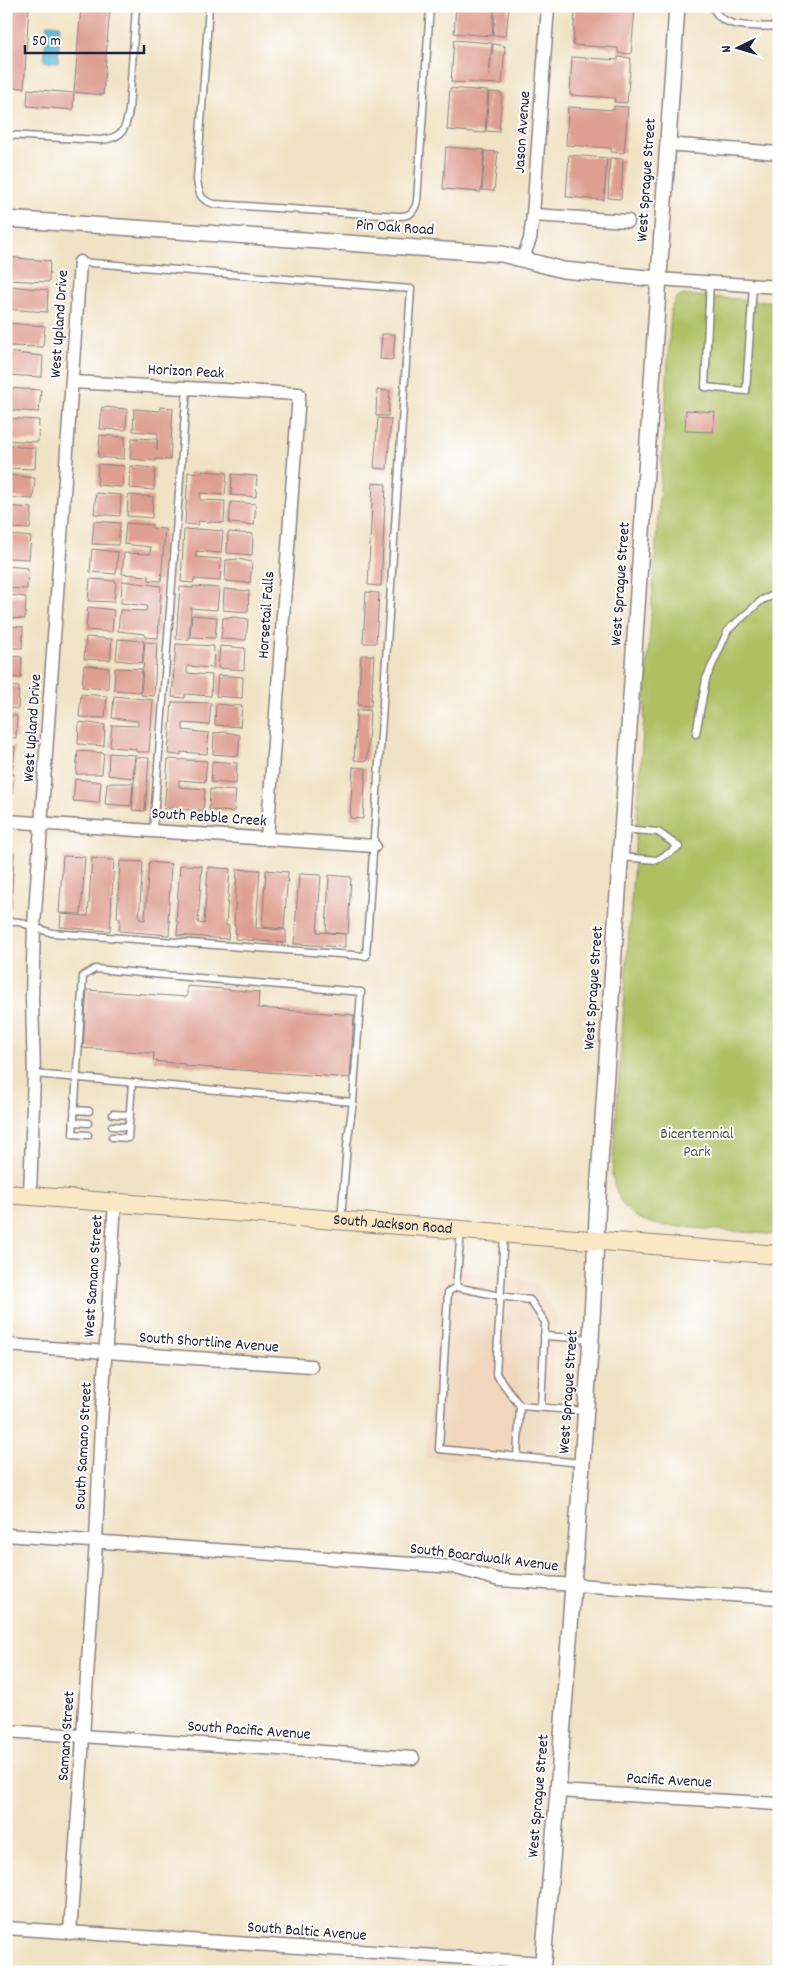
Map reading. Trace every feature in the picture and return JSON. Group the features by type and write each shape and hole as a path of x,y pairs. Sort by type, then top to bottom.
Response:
{"main road":[{"name":"South Jackson Road","path":"6,1194 779,1255"}],"street":[{"name":"Jason Avenue","path":"523,258 530,239 533,215 548,6"},
{"name":"West Sprague Street","path":"542,1967 558,1790 592,1339 595,1240 677,6"},
{"path":"667,144 779,153"},
{"path":"533,215 628,221"},
{"name":"Pin Oak Road","path":"6,219 448,249 502,254 523,258 562,270 779,287"},
{"name":"West Upland Drive","path":"30,1196 34,1074 32,998 34,927 43,823 80,262"},
{"name":"Horizon Peak","path":"72,382 299,394"},
{"name":"Horsetail Falls","path":"267,839 299,394"},
{"name":"South Pebble Creek","path":"6,821 374,846"},
{"name":"West Samano Street","path":"105,1352 115,1202"},
{"name":"South Shortline Avenue","path":"6,1345 312,1366"},
{"name":"South Samano Street","path":"96,1542 105,1352"},
{"name":"South Boardwalk Avenue","path":"6,1536 453,1568 499,1580 572,1586 779,1598"},
{"name":"Samano Street","path":"70,1933 96,1542"},
{"path":"6,1731 83,1736"},
{"name":"South Pacific Avenue","path":"83,1736 413,1758"},
{"name":"Pacific Avenue","path":"558,1790 779,1804"},
{"name":"South Baltic Avenue","path":"6,1928 542,1967"}],"lane":[{"path":"6,135 101,140 111,139 120,134 127,124 129,110 136,6"},
{"path":"209,6 197,180 199,194 205,201 214,204 398,216 407,216 414,211 417,201 430,6"},
{"path":"713,6 717,16 732,24 779,27"},
{"path":"6,921 19,922 52,933 366,956 411,289 80,262"},
{"path":"710,282 705,387 746,391 753,285"},
{"path":"153,831 187,388"},
{"path":"696,734 706,679 728,630 762,600 779,593"},
{"path":"620,857 656,860 679,847 658,832 622,829"},
{"path":"88,1135 73,1134 74,1110 83,976 95,969 361,992 353,1102 347,1145 341,1220"},
{"path":"34,1074 353,1102"},
{"path":"112,1137 128,1138 132,1083"},
{"path":"74,1110 89,1111"},
{"path":"113,1114 130,1115"},
{"path":"74,1122 88,1123"},
{"path":"112,1126 128,1127"},
{"path":"461,1230 456,1286 448,1292 438,1449 582,1463"},
{"path":"504,1233 496,1374 520,1406 517,1457"},
{"path":"456,1286 500,1296 530,1300 545,1322 540,1407"},
{"path":"544,1336 592,1339"},
{"path":"520,1406 586,1411"}],"shaded area":[{"path":"439,1267 535,1282 557,1318 545,1465 426,1458"}],"green space":[{"name":"Bicentennial Park","path":"683,295 779,302 779,1235 658,1225 647,1222 632,1214 621,1202 612,1175 671,309 676,298"}],"water":[{"path":"47,24 60,25 58,62 44,61"}],"building":[{"path":"6,6 29,6 24,88 6,87"},
{"path":"81,6 110,6 103,95 74,92"},
{"path":"456,6 494,6 492,36 454,33"},
{"path":"496,6 509,6 506,36 493,35"},
{"path":"621,7 635,8 631,54 618,53 618,48 573,45 575,8 621,11"},
{"path":"454,40 492,43 489,76 493,44 505,46 502,84 451,82"},
{"path":"572,57 618,60 618,57 631,58 627,103 614,102 615,98 570,95"},
{"path":"450,88 488,91 485,133 447,130"},
{"path":"28,89 74,93 73,110 27,106"},
{"path":"489,92 502,93 499,132 486,131"},
{"path":"614,106 628,107 624,153 611,152 611,148 566,145 568,107 614,110"},
{"path":"446,147 484,150 481,192 443,189"},
{"path":"485,151 498,152 494,191 482,190"},
{"path":"569,155 607,158 604,200 566,197"},
{"path":"610,158 623,159 621,199 608,198"},
{"path":"6,257 50,261 49,282 6,280"},
{"path":"6,287 48,290 47,312 6,309"},
{"path":"6,323 45,326 43,347 6,346"},
{"path":"382,334 395,334 393,360 380,359"},
{"path":"6,352 43,356 42,377 6,375"},
{"path":"6,388 41,390 39,412 6,410"},
{"path":"377,390 390,391 388,416 376,416"},
{"path":"102,407 127,409 126,430 100,429"},
{"path":"160,407 173,408 170,460 130,459 132,438 157,439 157,450 158,433 133,431 134,409 160,411"},
{"path":"686,410 715,412 713,432 685,431"},
{"path":"6,418 39,420 38,442 6,440"},
{"path":"378,418 391,419 387,469 374,468"},
{"path":"100,435 125,437 124,459 98,457"},
{"path":"6,446 36,448 35,469 6,468"},
{"path":"98,464 124,466 122,487 97,485"},
{"path":"130,466 155,468 154,490 129,488"},
{"path":"202,471 227,473 225,495 200,493 200,500 225,501 224,523 198,521 198,525 185,524 188,472 202,473"},
{"path":"232,474 257,476 256,497 231,495"},
{"path":"6,475 35,478 33,499 6,497"},
{"path":"373,483 386,484 381,586 368,585"},
{"path":"96,493 121,495 120,516 94,514"},
{"path":"128,495 153,497 152,518 127,516"},
{"path":"231,502 256,504 254,525 229,523"},
{"path":"6,506 32,508 30,529 6,528"},
{"path":"94,521 120,523 118,545 92,544"},
{"path":"126,523 152,525 152,528 165,529 161,581 149,580 149,576 122,574 124,553 150,554 151,547 124,544"},
{"path":"184,530 223,531 221,553 196,551 195,557 221,559 220,581 194,579 193,583 181,582"},
{"path":"228,532 253,534 252,555 227,553"},
{"path":"6,536 31,537 29,559 6,558"},
{"path":"92,549 118,552 116,574 90,572"},
{"path":"238,559 252,562 250,583 225,581 226,560"},
{"path":"6,566 28,568 27,589 6,588"},
{"path":"90,579 116,581 114,602 88,601"},
{"path":"122,581 161,586 158,638 145,637 145,634 118,631 120,610 146,611 147,606 121,603"},
{"path":"193,586 219,588 217,610 191,608 189,640 176,639 180,587 193,588"},
{"path":"224,589 249,591 248,612 223,610"},
{"path":"366,592 379,593 376,643 363,643"},
{"path":"6,596 26,597 25,619 6,618"},
{"path":"88,607 114,610 112,632 86,630"},
{"path":"192,615 217,617 215,638 190,637"},
{"path":"223,618 248,619 246,640 221,639"},
{"path":"6,626 23,627 22,648 6,648"},
{"path":"86,637 112,639 110,660 84,659"},
{"path":"118,639 144,641 142,663 116,660"},
{"path":"145,642 157,643 154,696 141,695"},
{"path":"176,644 214,646 213,668 187,666 187,673 212,675 211,696 185,694 185,698 172,697"},
{"path":"220,646 245,648 244,670 218,668"},
{"path":"361,655 374,655 371,706 358,705"},
{"path":"6,656 22,657 21,678 6,677"},
{"path":"84,665 109,668 108,689 82,687"},
{"path":"115,668 142,669 140,692 114,690"},
{"path":"218,675 243,677 242,698 216,696"},
{"path":"6,686 19,687 18,709 6,708"},
{"path":"81,694 107,696 105,718 79,717"},
{"path":"114,696 153,700 149,752 136,752 136,749 110,747 112,725 138,726 138,721 112,718"},
{"path":"172,702 211,703 209,725 183,723 183,730 209,733 207,754 181,752 181,755 168,754"},
{"path":"216,704 242,706 240,727 215,725"},
{"path":"357,710 370,710 367,761 354,760"},
{"path":"6,715 17,716 16,738 6,737"},
{"path":"79,722 105,725 104,746 78,744"},
{"path":"226,732 240,735 238,756 213,754 214,733"},
{"path":"6,746 15,747 13,768 6,768"},
{"path":"78,751 104,753 102,774 76,774"},
{"path":"109,753 135,755 133,778 108,775"},
{"path":"136,757 149,758 145,811 132,810"},
{"path":"168,759 207,761 205,782 179,780 179,787 205,789 203,811 177,809 177,812 164,811"},
{"path":"212,761 237,763 236,784 211,782"},
{"path":"353,767 366,768 363,819 350,818"},
{"path":"6,773 14,774 12,796 6,795"},
{"path":"75,779 101,782 99,803 73,801"},
{"path":"107,783 133,783 131,806 105,804"},
{"path":"210,789 236,791 234,812 209,810"},
{"path":"6,852 14,853 11,908 6,908"},
{"path":"63,856 85,857 81,914 59,913"},
{"path":"92,858 114,860 110,931 60,927 61,914 88,916"},
{"path":"120,861 143,862 139,919 145,920 149,862 171,864 169,935 119,931 120,918 117,918"},
{"path":"180,865 202,866 198,923 204,924 208,867 230,869 226,925 229,926 228,939 177,935 178,922 176,921"},
{"path":"237,869 260,870 256,928 286,930 286,943 235,939"},
{"path":"266,870 288,872 284,929 262,927"},
{"path":"299,874 321,875 317,932 345,934 345,947 294,944"},
{"path":"329,875 351,877 348,934 326,932"},
{"path":"187,986 259,992 258,1008 354,1015 350,1078 185,1066 185,1064 153,1061 154,1053 83,1048 87,990 187,997"}]}
